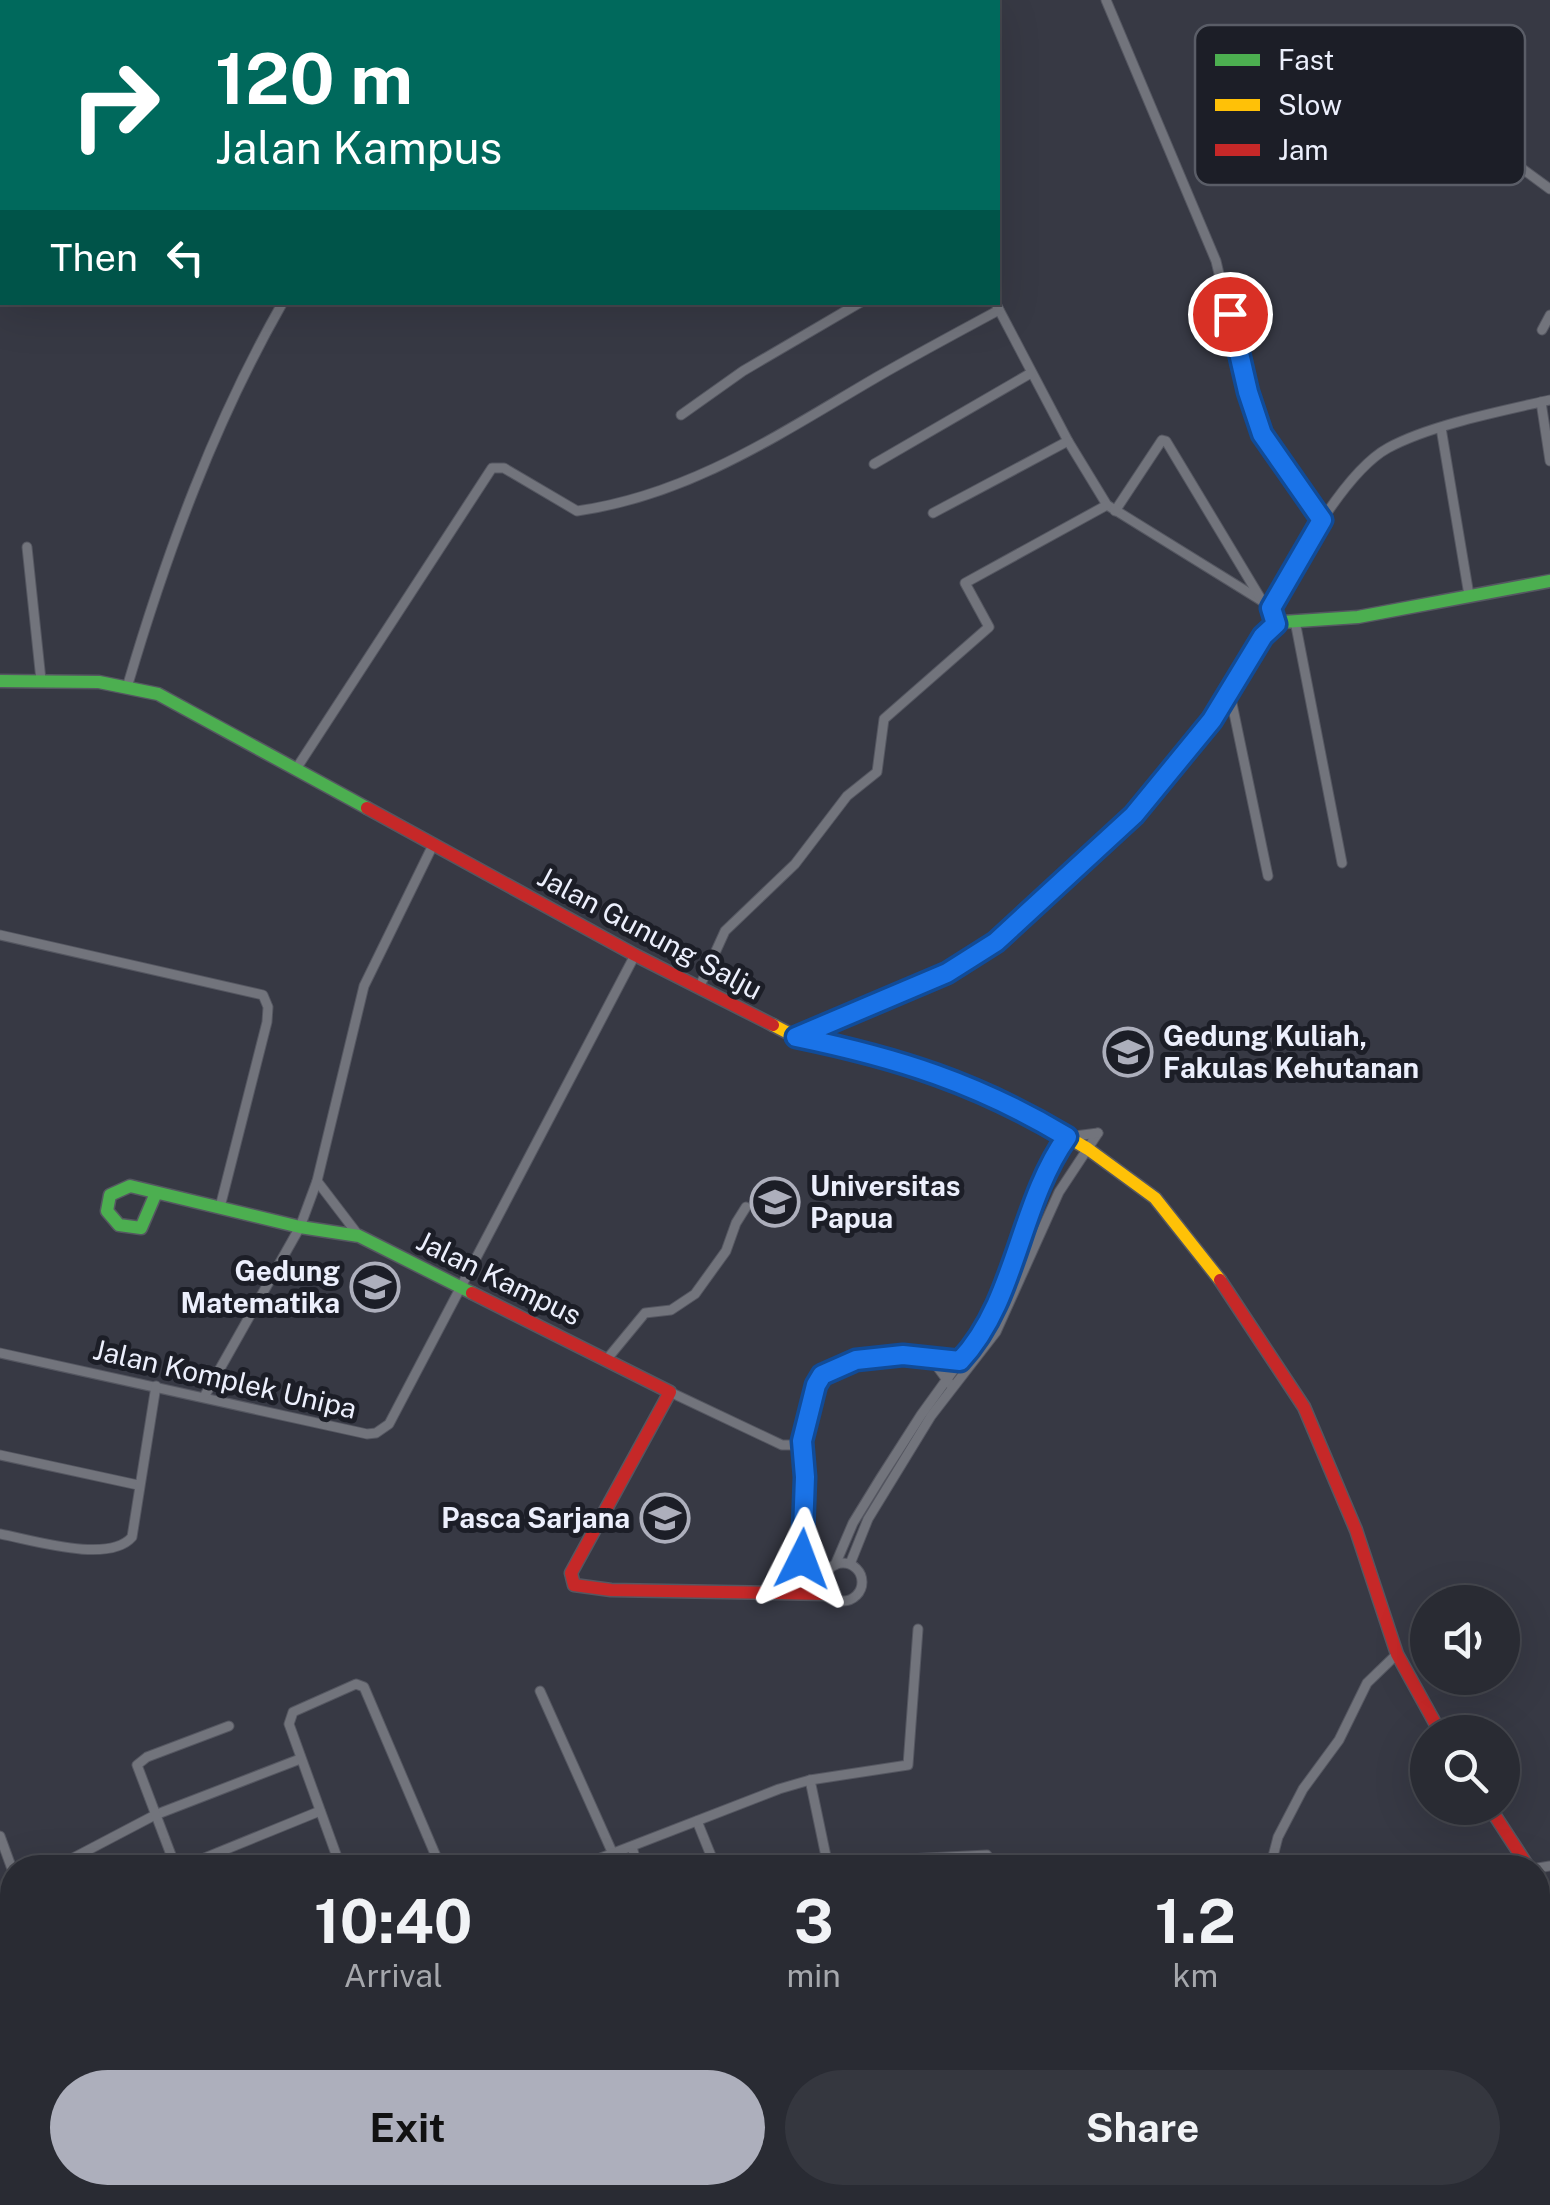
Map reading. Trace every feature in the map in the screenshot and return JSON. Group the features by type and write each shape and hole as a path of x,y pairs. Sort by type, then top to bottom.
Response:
{"main road":[{"path":"796,1037 947,973 996,942 1134,815 1230,694 1263,636 1276,624 1358,616 1550,581"},
{"name":"Jalan Gunung Salju","path":"0,681 128,684 180,704 433,846 796,1037 878,1054 938,1074 1015,1106 1088,1149 1155,1198 1178,1222 1304,1407 1356,1530 1397,1654 1431,1715"},
{"name":"Jalan Kampus","path":"156,1192 300,1227 359,1236 670,1392"},
{"path":"670,1392 571,1573 571,1582 581,1588 611,1590 828,1594"},
{"path":"1501,1825 1521,1855"}],"street":[{"path":"1106,0 1216,261 1262,434 1322,520"},
{"path":"1525,170 1550,189"},
{"path":"128,684 152,600 205,459 281,305"},
{"path":"681,415 743,370 856,305"},
{"path":"296,769 492,468 504,468 577,510 675,486 769,442 997,306 1068,441 1111,508 1266,604"},
{"path":"1542,330 1550,315"},
{"path":"874,464 1031,374"},
{"path":"1266,604 1322,520 1370,461 1386,449 1440,428 1546,402 1550,461"},
{"path":"1440,428 1470,595"},
{"path":"700,988 724,930 795,864 847,796 877,772 884,719 988,627 965,583 1111,508 1162,440 1276,624"},
{"path":"934,513 1068,441"},
{"path":"26,547 41,680"},
{"path":"1294,621 1342,864"},
{"path":"1230,694 1268,876"},
{"path":"204,1397 300,1227 317,1181 364,986 433,846"},
{"path":"0,935 263,995 268,1007 267,1022 220,1207"},
{"name":"Jalan Komplek Unipa","path":"0,1353 376,1433 389,1424 635,955"},
{"path":"965,1363 993,1308 1049,1166 1067,1137"},
{"path":"850,1564 862,1577 858,1595 846,1602 836,1600 828,1594 825,1578 950,1383 996,1332 1060,1192 1088,1149"},
{"path":"317,1181 359,1236"},
{"path":"607,1359 644,1313 671,1310 696,1294 726,1251 746,1207"},
{"path":"800,1593 805,1477 802,1441 816,1385 830,1370 872,1358 903,1355 965,1363"},
{"path":"932,1358 950,1383"},
{"path":"0,1534 79,1548 118,1549 132,1537 156,1386"},
{"name":"Jalan Kampus","path":"670,1392 782,1445 802,1441"},
{"path":"0,1454 138,1485"},
{"path":"850,1564 870,1506"},
{"path":"835,1565 850,1564"},
{"path":"540,1691 613,1854 779,1789 810,1780 908,1765 918,1629"},
{"path":"1273,1855 1303,1789 1340,1740 1367,1683 1397,1654"},
{"path":"335,1855 288,1724 293,1712 360,1684 435,1855"},
{"path":"172,1855 138,1770 140,1760 228,1726"},
{"path":"79,1855 155,1815 300,1759"},
{"path":"810,1780 826,1855"},
{"path":"210,1855 320,1811"},
{"path":"697,1821 711,1855"},
{"path":"632,1847 634,1855"},
{"path":"977,1855 987,1854"}],"traffic: fast":[{"path":"1236,682 1271,627 1283,622 1358,617 1550,581"},
{"path":"0,681 99,682 158,694 367,808"},
{"path":"156,1193 141,1228 119,1225 107,1211 110,1195 130,1186 300,1227 359,1236 472,1293"}],"traffic: slow":[{"path":"796,1037 947,973 996,943 1134,815 1212,720 1236,682"},
{"path":"773,1025 796,1037 878,1054 1015,1106 1088,1149 1155,1198 1220,1280"}],"traffic: jam":[{"path":"367,808 635,955 773,1025"},
{"path":"1220,1280 1304,1407 1356,1530 1397,1654 1431,1715"},
{"path":"472,1293 670,1392 571,1573 574,1585 611,1590 828,1594"},
{"path":"1501,1825 1521,1855"}],"place":[{"name":"Gedung Kuliah, Fakulas Kehutanan","path":"1128,1052"},
{"name":"Universitas Papua","path":"775,1202"},
{"name":"Gedung Matematika","path":"375,1287"},
{"name":"Pasca Sarjana","path":"665,1518"}],"route":[{"path":"802,1559 802,1441 822,1375 856,1360 903,1355 960,1361 972,1348 999,1296 1049,1166 1067,1137 1015,1106 938,1074 878,1054 796,1037 947,973 996,942 1134,815 1212,720 1263,636 1276,624 1271,608 1322,520 1262,434 1230,314"}]}
